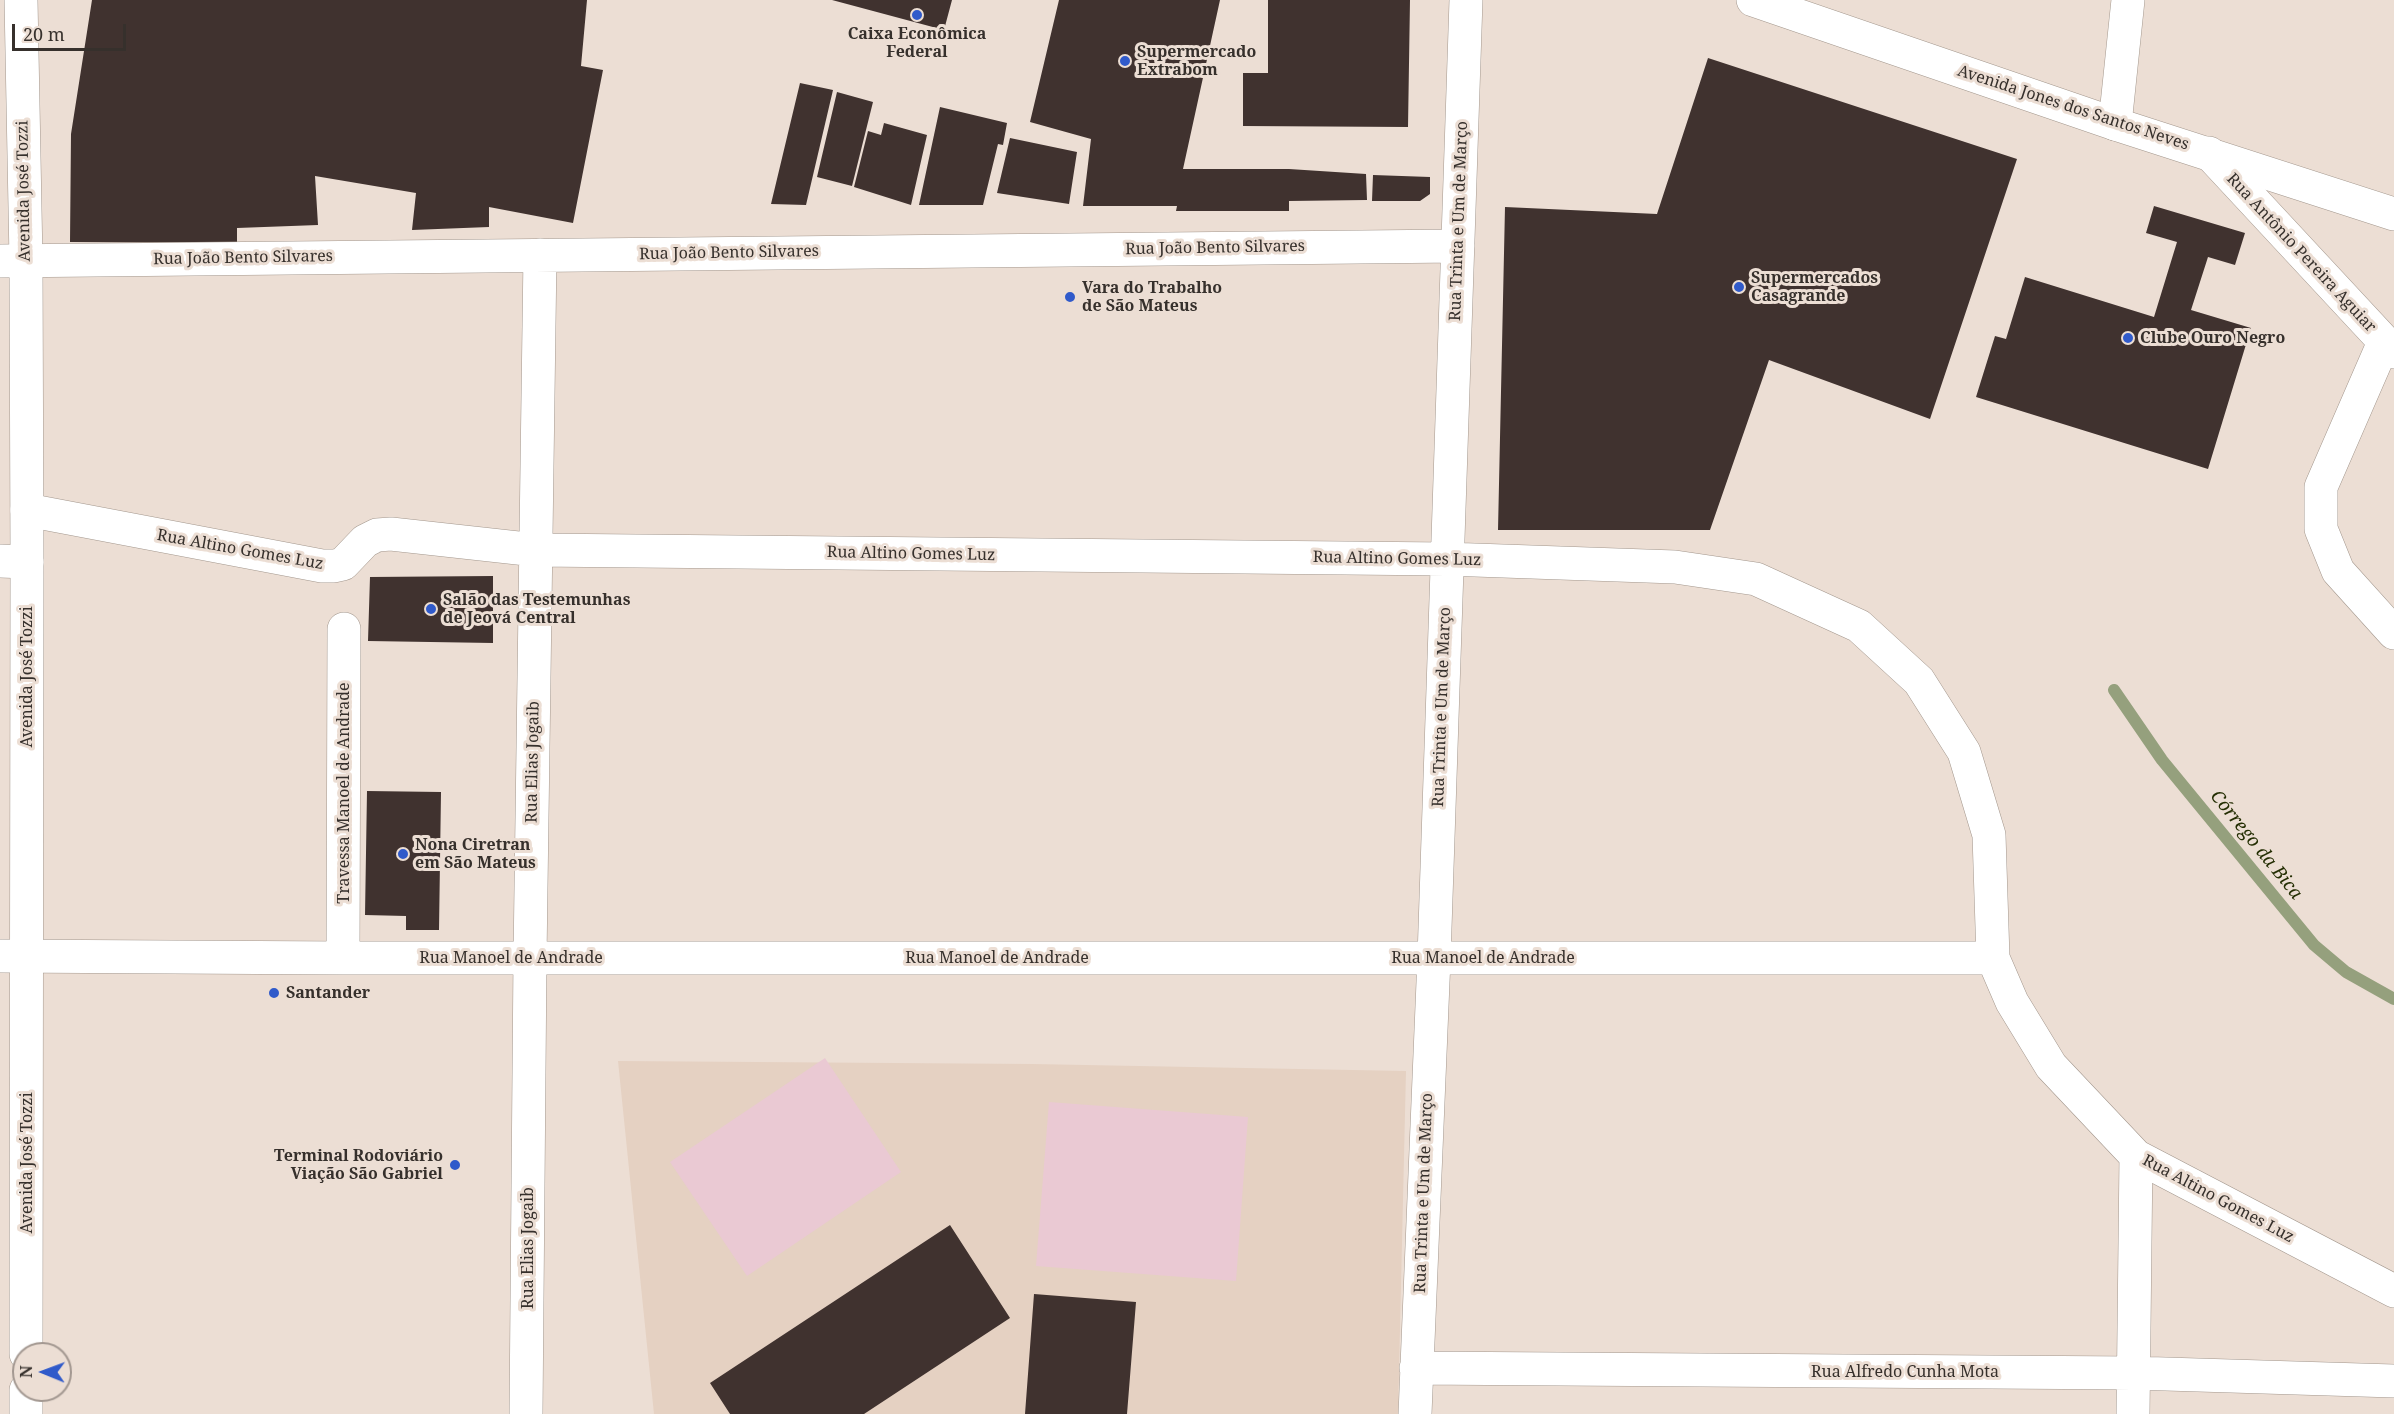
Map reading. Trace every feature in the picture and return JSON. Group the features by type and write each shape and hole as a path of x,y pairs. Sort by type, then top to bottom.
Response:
{"street":[{"name":"Avenida José Tozzi","path":"21,0 13,260 27,510 14,561 14,956 26,1342"},
{"name":"Rua Trinta e Um de Março","path":"1415,1414 1434,958 1466,0"},
{"name":"Avenida Jones dos Santos Neves","path":"1753,0 2115,124 2394,214"},
{"path":"2115,124 2128,0"},
{"name":"Rua Antônio Pereira Aguiar","path":"2209,153 2389,347"},
{"name":"Rua João Bento Silvares","path":"13,260 1458,246"},
{"name":"Rua Elias Jogaib","path":"526,1414 540,255"},
{"path":"2389,347 2321,487 2321,529 2338,571 2394,633"},
{"name":"Rua Altino Gomes Luz","path":"27,510 322,566 343,564 365,541 377,535 392,534 536,550 1446,560 1675,567 1756,579 1858,626 1919,681 1964,752 1989,835 1994,958 2012,1002 2051,1066 2136,1156 2394,1291"},
{"name":"Travessa Manoel de Andrade","path":"343,958 344,629"},
{"name":"Rua Manoel de Andrade","path":"14,956 1994,958"},
{"path":"2133,1414 2136,1156"},
{"name":"Rua Alfredo Cunha Mota","path":"1416,1368 2133,1374 2394,1382"}],"shaded area":[{"path":"825,1058 901,1172 747,1276 670,1162"},
{"path":"618,1061 1032,1064 1406,1071 1398,1414 654,1414"},
{"path":"1049,1102 1248,1117 1236,1281 1036,1266"}],"building":[{"path":"92,0 587,0 581,66 603,70 573,223 489,207 489,227 412,230 416,193 315,176 318,225 237,228 237,243 70,242 71,134"},
{"name":"Caixa Econômica Federal","path":"832,0 952,0 944,30"},
{"name":"Supermercado Extrabom","path":"1059,0 1220,0 1183,169 1289,169 1366,174 1367,200 1289,201 1289,211 1176,211 1177,206 1083,206 1091,139 1030,122"},
{"path":"1268,0 1410,0 1408,127 1243,126 1243,73 1268,73"},
{"name":"Supermercados Casagrande","path":"1708,58 2017,159 1930,419 1769,360 1710,530 1498,530 1505,207 1657,214"},
{"path":"800,83 833,90 806,205 771,204"},
{"path":"837,92 873,102 852,186 817,177"},
{"path":"940,107 1007,123 1003,145 998,144 983,205 919,205"},
{"path":"884,123 927,135 911,205 854,187 868,131 881,135"},
{"path":"1010,138 1077,152 1069,204 997,193"},
{"path":"1373,175 1430,177 1430,194 1420,201 1372,201"},
{"name":"Clube Ouro Negro","path":"2154,206 2245,233 2235,265 2208,257 2191,310 2251,328 2208,469 1976,397 1995,336 2006,339 2025,277 2154,317 2177,242 2146,233"},
{"name":"Salão das Testemunhas de Jeová Central","path":"493,576 493,643 368,641 370,577"},
{"name":"Nona Ciretran em São Mateus","path":"367,791 441,792 439,930 406,930 406,916 365,915"},
{"path":"950,1225 1010,1318 864,1414 730,1414 710,1383"},
{"path":"1034,1294 1136,1302 1127,1414 1025,1414"}],"waterway":[{"name":"Córrego da Bica","path":"2114,690 2162,760 2314,945 2346,972 2394,999"}],"place":[{"name":"Caixa Econômica Federal","path":"917,15"},
{"name":"Supermercado Extrabom","path":"1125,61"},
{"name":"Supermercados Casagrande","path":"1739,287"},
{"name":"Vara do Trabalho de São Mateus","path":"1070,297"},
{"name":"Clube Ouro Negro","path":"2128,338"},
{"name":"Salão das Testemunhas de Jeová Central","path":"431,609"},
{"name":"Nona Ciretran em São Mateus","path":"403,854"},
{"name":"Santander","path":"274,993"},
{"name":"Terminal Rodoviário Viação São Gabriel","path":"455,1165"}]}
